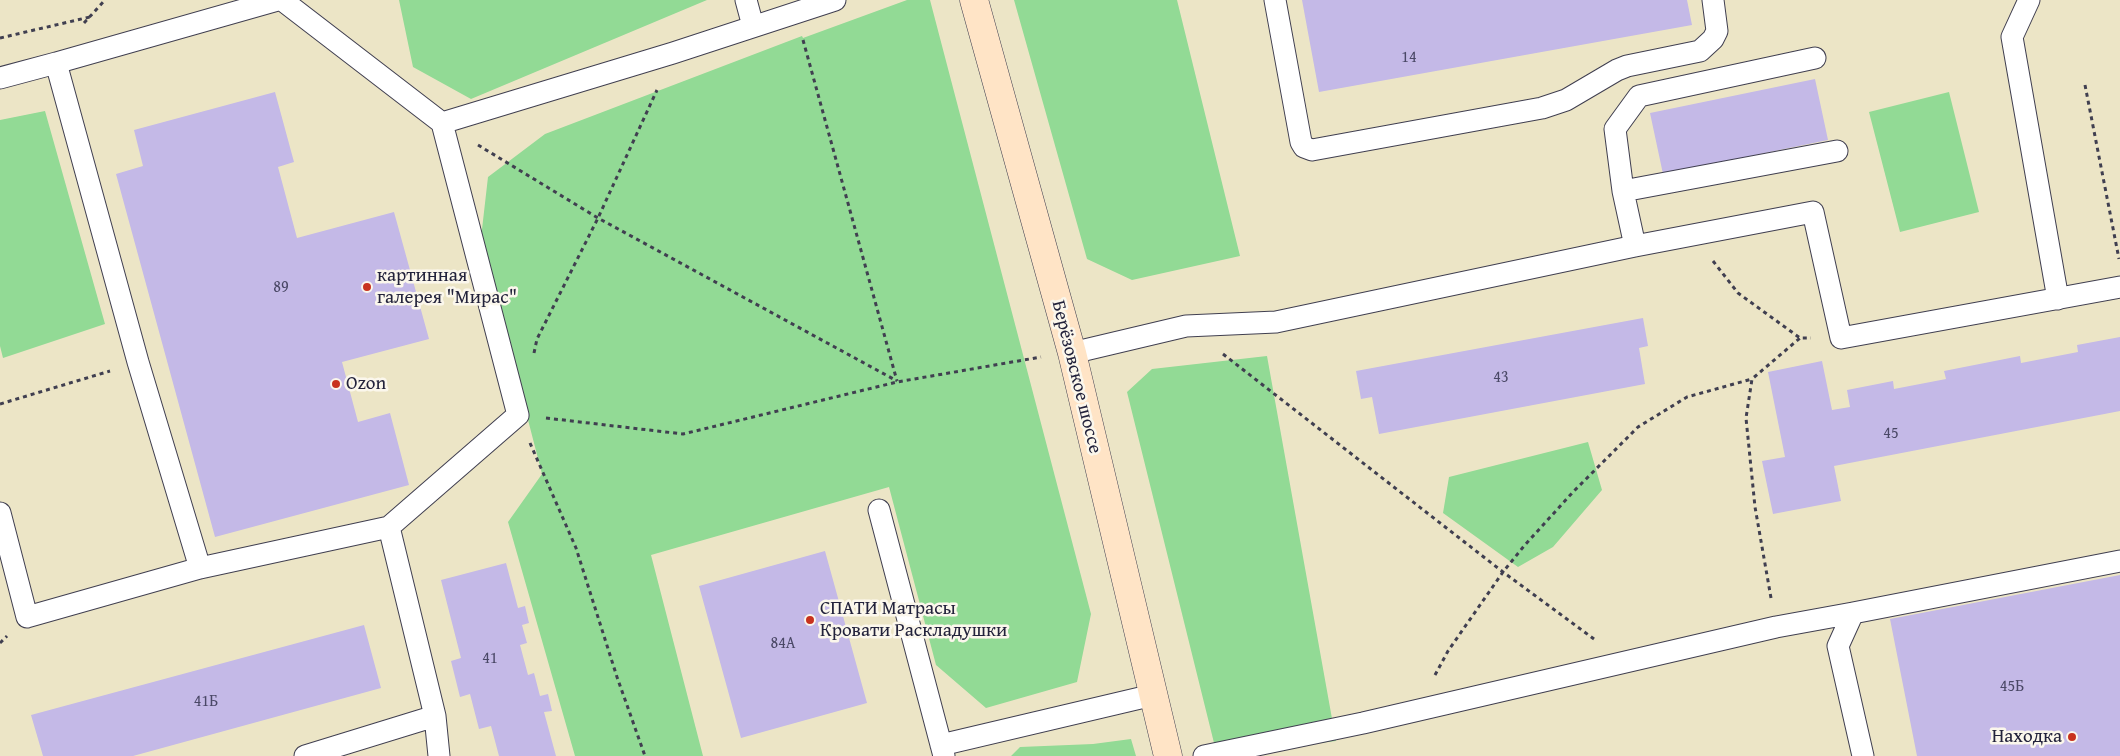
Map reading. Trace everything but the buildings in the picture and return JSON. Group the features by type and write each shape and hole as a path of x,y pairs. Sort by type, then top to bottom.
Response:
{"main road":[{"name":"Берёзовское шоссе","path":"974,0 1072,353 1168,756"}],"lane":[{"path":"0,78 278,0"},
{"path":"0,512 27,617 200,568 389,527 518,415 442,123 282,0"},
{"path":"746,0 753,26"},
{"path":"442,123 674,52 835,0"},
{"path":"1275,0 1301,142 1304,147 1312,150 1542,108 1571,97 1627,66 1700,51 1713,40 1717,31 1713,0"},
{"path":"2029,0 2012,36 2058,299"},
{"path":"1635,246 1615,130 1639,96 1814,58"},
{"path":"56,63 138,362 200,568"},
{"path":"1624,191 1837,151"},
{"path":"1072,353 1186,326 1276,322 1635,246 1812,212 1841,338 2120,287"},
{"path":"879,510 943,750 1153,695"},
{"path":"389,527 435,716 439,756"},
{"path":"1204,756 1414,711 1776,627 2120,561"},
{"path":"1852,613 1838,646 1863,756"},
{"path":"305,756 435,716"}],"path":[{"path":"795,14 898,382"},
{"path":"0,38 90,17"},
{"path":"532,358 537,339 598,218 674,52"},
{"path":"2085,85 2120,264"},
{"path":"442,123 598,218 898,382"},
{"path":"1692,235 1738,293 1800,338 1841,338"},
{"path":"1186,326 1293,407 1503,572 1625,662"},
{"path":"1414,711 1448,651 1503,572 1567,499 1638,427 1687,397 1752,379 1800,338"},
{"path":"518,415 683,434 898,382 1008,362 1072,353"},
{"path":"0,404 138,362"},
{"path":"1752,379 1746,418 1755,507 1776,627"},
{"path":"518,415 576,548 617,677 645,756"}],"green space":[{"path":"399,0 707,0 471,99 413,67"},
{"path":"907,0 930,0 1091,614 1077,682 986,708 936,665 889,487 651,555 703,756 575,756 508,522 542,474 481,238 488,177 545,134 802,36 803,38"},
{"path":"1014,0 1177,0 1240,256 1132,280 1087,259"},
{"path":"1949,92 1979,212 1900,232 1869,112"},
{"path":"45,111 105,324 3,358 0,346 0,120"},
{"path":"1267,356 1336,741 1217,755 1127,392 1152,369"},
{"path":"1588,442 1602,490 1553,547 1518,567 1443,513 1449,477"},
{"path":"1131,739 1136,756 1011,756 1020,747 1093,744"}],"place":[{"name":"картинная галерея \"Мирас\"","path":"367,287"},
{"name":"Ozon","path":"336,384"},
{"name":"СПАТИ Матрасы Кровати Раскладушки","path":"810,620"},
{"name":"Находка","path":"2072,737"}]}
